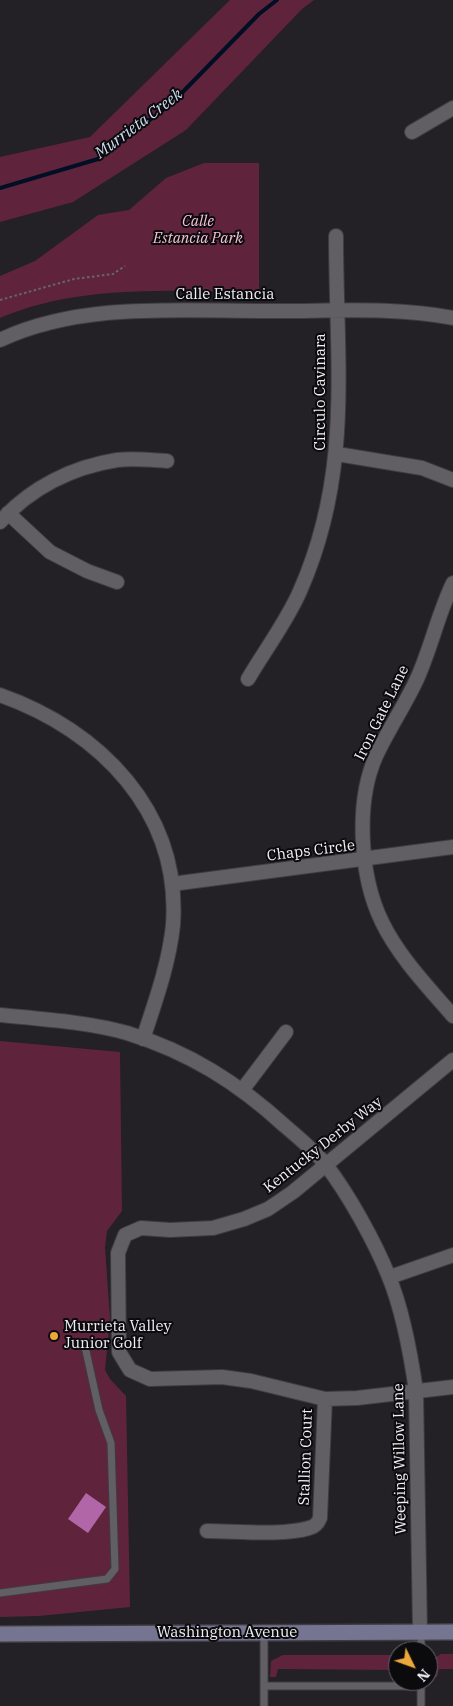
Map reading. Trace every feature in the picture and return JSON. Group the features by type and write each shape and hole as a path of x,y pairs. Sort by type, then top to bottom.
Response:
{"main road":[{"name":"Washington Avenue","path":"0,1634 453,1632"}],"street":[{"path":"412,132 453,108"},
{"name":"Circulo Cavinara","path":"248,679 300,593 316,551 328,511 337,454 340,392 336,311 336,236"},
{"name":"Calle Estancia","path":"0,340 48,324 107,314 336,311 403,312 453,318"},
{"path":"337,454 422,468 453,480"},
{"path":"117,582 86,571 50,552 4,518 46,484 78,470 118,460 167,460"},
{"name":"Iron Gate Lane","path":"453,583 424,663 404,707 376,756 363,804 365,860 373,896 382,922 399,949 453,1016"},
{"path":"0,694 60,722 90,743 121,772 141,797 151,818 163,849 172,884 173,910 170,949 143,1039"},
{"name":"Chaps Circle","path":"172,884 453,847"},
{"name":"Weeping Willow Lane","path":"0,1015 58,1021 125,1033 143,1039 207,1068 243,1089 294,1133 325,1164 347,1196 390,1277 412,1365 416,1391 420,1632"},
{"path":"243,1089 286,1032"},
{"name":"Kentucky Derby Way","path":"325,1398 251,1381 222,1377 150,1379 130,1370 119,1352 118,1253 125,1235 141,1228 170,1230 213,1228 244,1219 268,1209 453,1060"},
{"path":"390,1277 453,1255"},
{"path":"325,1398 357,1398 453,1387"},
{"name":"Stallion Court","path":"207,1531 287,1531 311,1528 317,1524 320,1518 325,1398"}],"lane":[{"path":"0,1593 108,1579 115,1568 111,1443 99,1410 84,1342"},
{"path":"420,1632 420,1641"},
{"path":"264,1633 264,1706"},
{"path":"264,1686 388,1684"},
{"path":"421,1691 421,1706"}],"path":[{"path":"0,300 74,279 113,274 125,266"}],"green space":[{"path":"230,0 314,0 302,9 186,130 73,202 0,222 0,157 90,137"},
{"name":"Calle Estancia Park","path":"204,163 259,163 259,291 161,291 95,294 31,307 0,318 0,276 35,261 98,215 129,210 166,178"},
{"name":"Murrieta Valley Junior Golf","path":"0,1041 120,1052 122,1211 107,1231 105,1247 110,1318 105,1370 110,1379 126,1396 130,1607 39,1616 0,1617"},
{"path":"453,1654 453,1669 439,1669 438,1673 438,1656"},
{"path":"283,1655 388,1655 388,1670 278,1669 276,1677 270,1677 271,1661"}],"building":[{"path":"86,1493 106,1507 88,1533 68,1519"}],"waterway":[{"name":"Murrieta Creek","path":"0,188 98,159 171,104 259,14 277,0"}],"place":[{"name":"Murrieta Valley Junior Golf","path":"54,1336"}]}
